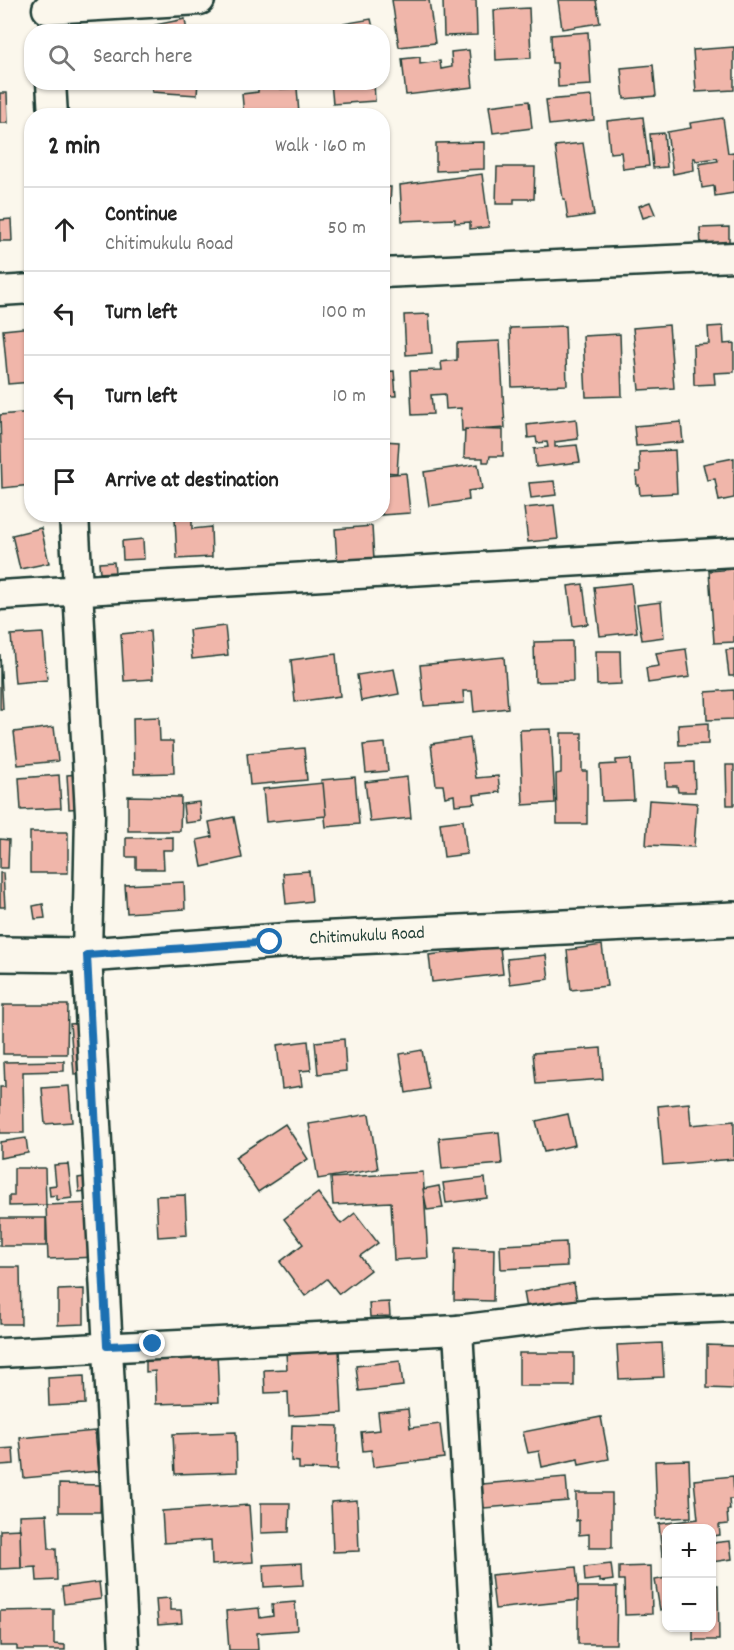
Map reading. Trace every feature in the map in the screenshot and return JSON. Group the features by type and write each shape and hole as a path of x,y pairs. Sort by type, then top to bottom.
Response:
{"street":[{"path":"47,14 200,0"},
{"path":"51,90 53,108"},
{"path":"390,273 734,257"},
{"path":"0,291 24,290"},
{"path":"74,522 90,814 87,955 124,1650"},
{"path":"0,595 734,552"},
{"name":"Chitimukulu Road","path":"0,954 87,955 293,940 734,919"},
{"path":"0,1353 458,1330 592,1313 734,1307"},
{"path":"458,1330 476,1650"}],"building":[{"path":"392,0 429,0 435,43 399,47"},
{"path":"443,0 476,0 477,35 444,36"},
{"path":"558,0 596,0 600,23 562,29"},
{"path":"529,8 531,58 496,60 494,10"},
{"path":"185,19 186,24 160,24"},
{"path":"371,19 372,24 343,24"},
{"path":"588,32 591,85 558,87 557,63 552,63 551,35"},
{"path":"734,47 734,90 696,92 693,50"},
{"path":"469,50 473,87 406,95 402,59 420,57 420,64 440,61 441,69 452,67 451,52"},
{"path":"653,65 656,96 624,99 621,68"},
{"path":"152,90 197,90 197,95 152,92"},
{"path":"258,90 297,90 299,108 243,108 242,94 258,92"},
{"path":"332,90 374,90 375,101 333,104"},
{"path":"0,93 7,93 8,123 0,123"},
{"path":"592,96 594,120 549,125 546,100"},
{"path":"529,101 532,128 493,133 489,106"},
{"path":"643,117 649,166 623,169 621,152 610,153 607,121"},
{"path":"723,118 728,153 734,152 734,193 715,196 714,186 702,188 699,164 718,161 717,158 696,161 693,158 694,170 673,174 667,132 691,128 690,123"},
{"path":"664,133 667,167 653,168 650,134"},
{"path":"484,142 484,169 436,171 436,143"},
{"path":"583,143 594,215 568,219 555,146"},
{"path":"497,167 535,167 534,199 514,199 514,204 496,204"},
{"path":"482,174 489,227 470,229 470,222 455,223 455,219 402,221 400,185"},
{"path":"650,202 655,214 643,218 639,206"},
{"path":"11,219 12,241 0,241 0,220"},
{"path":"729,227 729,246 701,246 700,228"},
{"path":"429,314 432,353 406,355 404,315"},
{"path":"669,325 674,388 639,390 633,328"},
{"path":"565,326 567,385 512,387 510,328"},
{"path":"723,326 724,344 734,343 734,372 714,373 715,384 694,385 693,345 709,344 708,327"},
{"path":"24,328 24,383 8,384 3,330"},
{"path":"620,334 622,396 586,397 583,336"},
{"path":"500,341 505,428 462,431 461,408 446,409 445,394 431,395 433,414 412,415 410,371 442,370 441,362 457,360 457,343"},
{"path":"390,371 394,371 396,396 390,396"},
{"path":"24,413 24,486 2,488 0,415"},
{"path":"576,419 578,439 555,442 555,447 577,445 580,462 536,467 534,449 548,447 547,442 537,443 536,437 528,438 527,425"},
{"path":"681,422 683,442 636,446 634,426"},
{"path":"465,429 503,430 503,456 490,456 489,462 483,462 483,458 464,458"},
{"path":"390,441 399,442 397,473 390,473"},
{"path":"675,450 677,493 640,495 636,472 640,472 639,452"},
{"path":"734,458 734,498 719,501 715,479 707,480 703,464"},
{"path":"478,464 482,489 468,491 469,500 429,506 424,472"},
{"path":"406,473 410,513 390,514 390,474"},
{"path":"554,481 556,495 531,498 529,483"},
{"path":"554,505 558,539 528,542 524,508"},
{"path":"175,522 192,522 192,529 211,527 212,557 177,559"},
{"path":"372,526 374,560 337,563 335,529"},
{"path":"41,528 49,563 20,569 12,535"},
{"path":"143,539 144,559 123,560 122,541"},
{"path":"114,562 115,572 100,573 99,563"},
{"path":"734,569 734,642 714,643 709,571"},
{"path":"631,583 637,632 600,636 594,587"},
{"path":"583,584 588,624 573,626 568,586"},
{"path":"661,602 664,637 642,640 637,605"},
{"path":"225,626 228,655 192,659 189,630"},
{"path":"150,631 153,679 124,681 121,634"},
{"path":"43,633 47,680 15,683 11,635"},
{"path":"572,641 573,681 535,682 534,642"},
{"path":"686,649 690,677 648,683 646,668 659,666 656,653"},
{"path":"734,649 734,676 729,676 726,650"},
{"path":"596,651 620,651 621,684 597,685"},
{"path":"0,654 3,709 0,709"},
{"path":"336,654 340,696 295,702 291,660"},
{"path":"504,657 508,708 474,712 472,691 463,691 464,703 424,706 420,665"},
{"path":"394,669 399,694 361,701 357,675"},
{"path":"734,690 734,719 707,720 706,692"},
{"path":"159,717 160,741 173,741 174,773 134,774 133,718"},
{"path":"708,723 708,744 679,745 678,725"},
{"path":"54,727 58,761 18,765 14,732"},
{"path":"551,729 555,803 523,805 520,730"},
{"path":"561,733 582,733 582,771 587,771 587,824 557,824 556,774 561,773"},
{"path":"470,738 476,778 498,776 500,792 474,795 475,803 455,805 454,795 445,797 443,785 436,785 431,744"},
{"path":"385,743 388,771 366,773 363,745"},
{"path":"304,748 307,780 250,785 247,753"},
{"path":"631,759 634,800 602,801 600,765 616,764 616,760"},
{"path":"694,762 695,792 678,792 677,786 667,786 666,763"},
{"path":"726,765 734,765 734,805 727,805"},
{"path":"79,774 82,808 69,809 67,775"},
{"path":"59,775 61,808 21,810 19,778"},
{"path":"355,777 359,824 326,827 321,780"},
{"path":"407,777 411,818 370,822 365,782"},
{"path":"323,783 326,816 266,822 263,789"},
{"path":"128,796 181,797 180,831 128,831"},
{"path":"649,800 697,803 694,847 646,845"},
{"path":"199,802 201,821 185,823 183,804"},
{"path":"234,817 242,858 202,867 197,840 212,837 209,822"},
{"path":"463,820 467,854 444,857 440,823"},
{"path":"30,832 68,832 68,873 30,873"},
{"path":"173,837 173,850 163,850 164,869 136,869 136,857 126,857 126,838"},
{"path":"0,839 9,840 8,868 0,868"},
{"path":"309,871 312,901 286,904 283,873"},
{"path":"0,873 3,873 5,907 0,907"},
{"path":"184,882 185,909 127,913 125,885"},
{"path":"43,904 45,918 35,919 33,906"},
{"path":"602,945 607,986 571,990 567,950"},
{"path":"500,947 503,974 432,982 429,955"},
{"path":"546,955 549,979 510,984 507,959"},
{"path":"3,1005 68,1005 67,1054 3,1054"},
{"path":"83,1023 87,1073 74,1074 70,1024"},
{"path":"344,1039 346,1071 318,1074 315,1042"},
{"path":"308,1041 311,1070 300,1071 302,1086 282,1089 277,1045"},
{"path":"601,1048 603,1079 536,1084 533,1053"},
{"path":"422,1050 429,1089 406,1093 400,1054"},
{"path":"64,1061 64,1071 23,1072 24,1133 0,1133 0,1087 5,1087 4,1062"},
{"path":"69,1086 72,1122 45,1124 42,1088"},
{"path":"689,1103 691,1125 734,1121 734,1159 663,1165 658,1106"},
{"path":"369,1114 378,1169 318,1179 309,1124"},
{"path":"568,1114 575,1145 544,1152 536,1121"},
{"path":"285,1124 308,1159 258,1192 235,1157"},
{"path":"499,1132 502,1164 442,1169 439,1138"},
{"path":"26,1138 28,1153 0,1158 0,1142"},
{"path":"68,1164 72,1198 57,1200 57,1195 50,1196 49,1186 56,1185 54,1165"},
{"path":"14,1168 45,1168 46,1205 9,1206 9,1196 14,1196"},
{"path":"423,1172 428,1258 394,1260 391,1202 333,1205 331,1178"},
{"path":"91,1176 93,1190 79,1192 78,1178"},
{"path":"485,1178 487,1198 446,1203 443,1183"},
{"path":"439,1186 443,1208 427,1210 423,1189"},
{"path":"318,1193 341,1224 355,1213 378,1243 360,1256 370,1270 339,1294 327,1279 305,1296 280,1262 303,1244 284,1219"},
{"path":"185,1195 187,1235 158,1237 156,1196"},
{"path":"96,1203 97,1257 48,1259 46,1205"},
{"path":"0,1218 46,1218 46,1246 0,1246"},
{"path":"566,1242 567,1266 501,1269 500,1245"},
{"path":"455,1248 494,1249 493,1301 454,1300"},
{"path":"0,1267 20,1267 21,1324 0,1324"},
{"path":"574,1283 577,1300 527,1309 524,1292"},
{"path":"84,1289 84,1324 58,1325 58,1290"},
{"path":"389,1302 390,1316 370,1317 369,1303"},
{"path":"662,1343 664,1377 619,1379 617,1345"},
{"path":"707,1345 734,1346 734,1389 707,1388"},
{"path":"339,1349 342,1413 289,1416 288,1392 265,1393 264,1370 287,1369 286,1352"},
{"path":"217,1352 219,1402 156,1404 155,1371 146,1372 146,1354"},
{"path":"519,1353 574,1353 574,1386 519,1386"},
{"path":"400,1361 403,1386 359,1391 356,1366"},
{"path":"84,1376 85,1404 49,1406 48,1378"},
{"path":"408,1409 410,1428 440,1424 444,1458 373,1467 371,1450 363,1451 361,1432 380,1430 378,1412"},
{"path":"601,1417 609,1459 579,1465 578,1459 542,1467 539,1451 528,1453 523,1432"},
{"path":"292,1425 338,1426 337,1470 299,1469 299,1462 291,1461"},
{"path":"95,1431 99,1471 24,1478 20,1438"},
{"path":"236,1432 237,1472 175,1474 173,1434"},
{"path":"13,1448 14,1464 0,1465 0,1449"},
{"path":"689,1460 691,1517 657,1519 655,1461"},
{"path":"733,1476 734,1499 729,1499 728,1524 719,1525 720,1535 716,1536 716,1524 662,1524 662,1556 659,1524 698,1519 694,1480"},
{"path":"566,1477 568,1501 484,1508 482,1484"},
{"path":"59,1484 101,1485 100,1512 59,1512"},
{"path":"576,1493 612,1493 612,1548 589,1548 589,1534 579,1535 579,1520 576,1521"},
{"path":"357,1500 359,1551 333,1552 331,1502"},
{"path":"261,1503 290,1503 289,1532 261,1533"},
{"path":"249,1505 253,1562 212,1565 211,1540 164,1543 162,1511"},
{"path":"47,1514 49,1549 56,1549 57,1580 37,1581 36,1567 21,1568 19,1515"},
{"path":"20,1529 21,1568 0,1569 0,1530"},
{"path":"730,1541 732,1559 716,1561 716,1543"},
{"path":"302,1563 303,1585 264,1587 263,1565"},
{"path":"611,1564 613,1580 585,1581 584,1567"},
{"path":"651,1566 652,1614 625,1615 624,1580 619,1580 619,1567"},
{"path":"576,1567 579,1600 495,1609 491,1575"},
{"path":"662,1579 662,1609 660,1610 655,1580"},
{"path":"99,1582 101,1599 64,1604 62,1587"},
{"path":"716,1585 718,1585 719,1640 693,1640 693,1632 716,1632"},
{"path":"578,1587 617,1587 616,1644 578,1644"},
{"path":"170,1598 170,1610 181,1610 182,1623 158,1625 156,1599"},
{"path":"295,1602 297,1630 257,1633 258,1650 229,1650 226,1611 259,1608 260,1618 273,1616 272,1604"},
{"path":"54,1610 54,1644 65,1645 65,1650 17,1650 17,1646 0,1646 0,1611"}],"route":[{"path":"153,1344 107,1346 87,955 270,942"}]}
